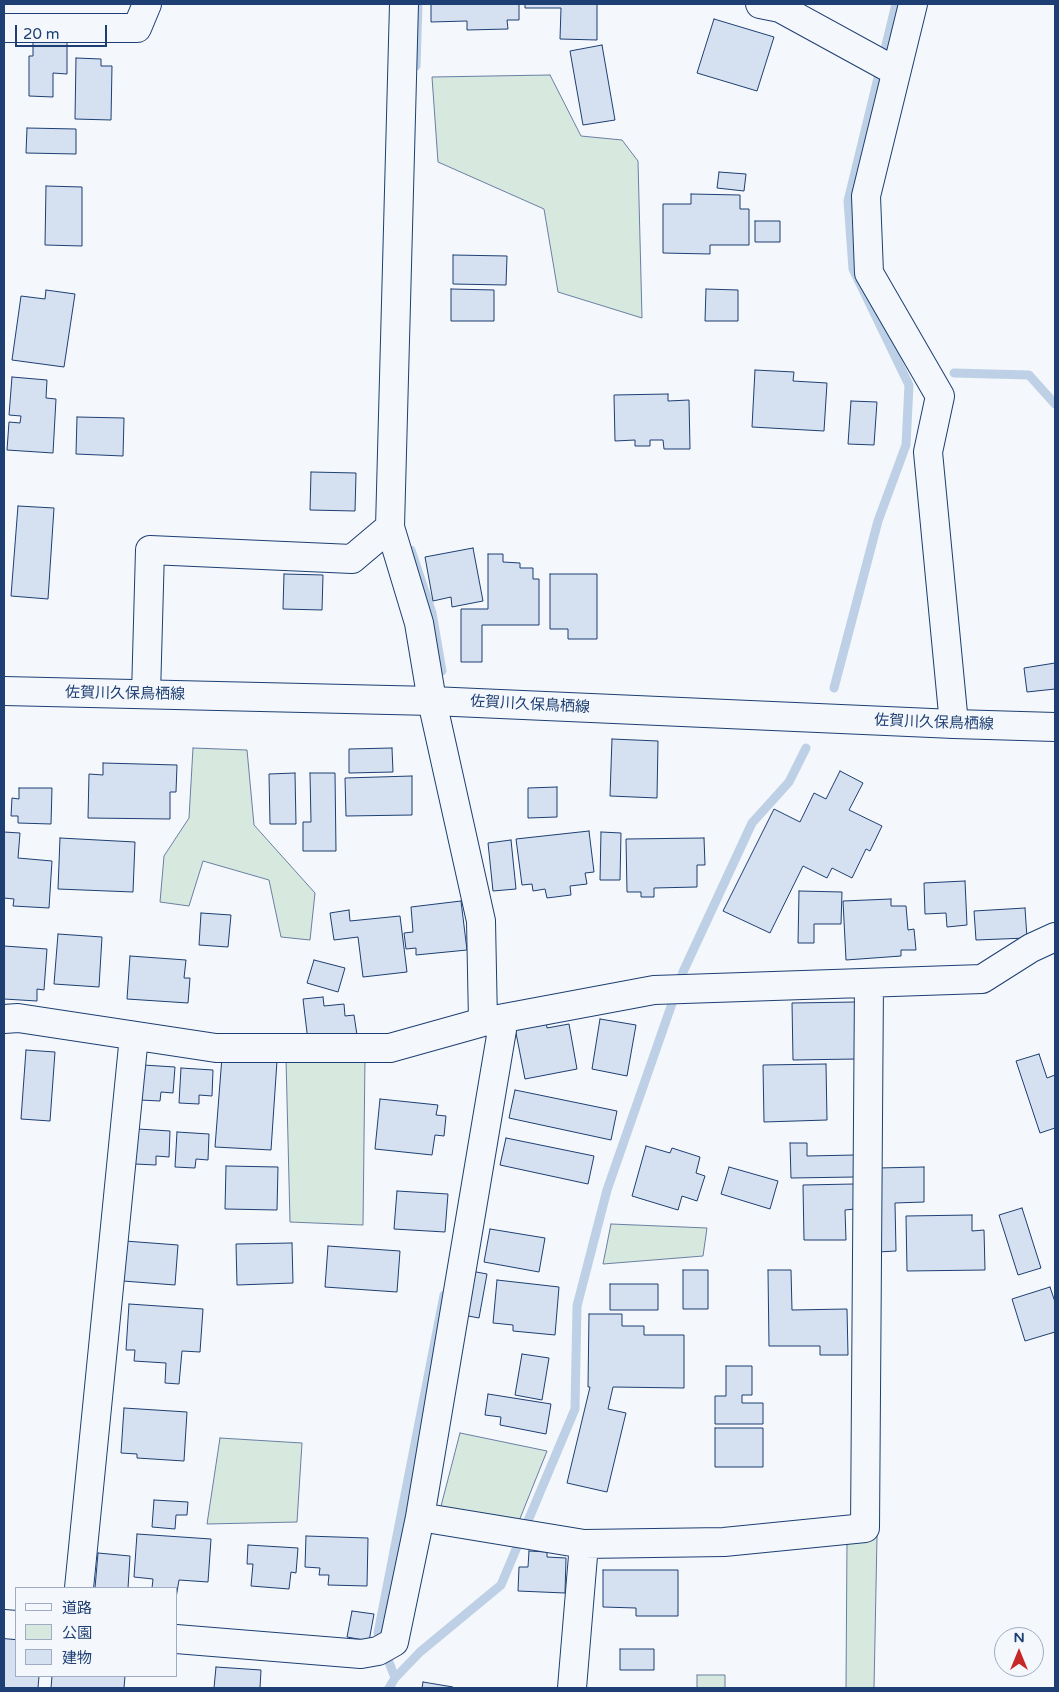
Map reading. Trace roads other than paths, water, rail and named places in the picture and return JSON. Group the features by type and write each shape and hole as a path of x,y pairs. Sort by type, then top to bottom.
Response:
{"street":[{"path":"4,28 137,28 147,4"},
{"path":"178,1639 360,1654 386,1646 420,1517 493,1020 481,921 432,700 418,623 390,527 404,4"},
{"path":"760,4 780,8 895,71"},
{"path":"913,4 895,71 866,196 868,273 940,396 928,452 954,724"},
{"path":"146,694 150,550 352,559 390,527"},
{"name":"佐賀川久保鳥栖線","path":"4,691 432,700 1055,727"},
{"path":"4,1019 18,1018 216,1048 390,1048 493,1020 654,990 982,979 1031,948 1055,937"},
{"path":"420,1517 584,1544 724,1542 865,1528 869,983"},
{"path":"79,1587 134,1036"},
{"path":"572,1688 584,1544"}],"waterway":[{"path":"416,66 418,4"},
{"path":"834,688 878,521 906,445 909,385 853,269 848,201 896,4"},
{"path":"954,373 1029,375 1055,404"},
{"path":"411,550 432,613 442,671"},
{"path":"389,1688 395,1678 420,1652 501,1585 575,1409 577,1306 607,1190 683,972 752,823 789,782 806,748"},
{"path":"395,1678 378,1633 444,1295"}]}
